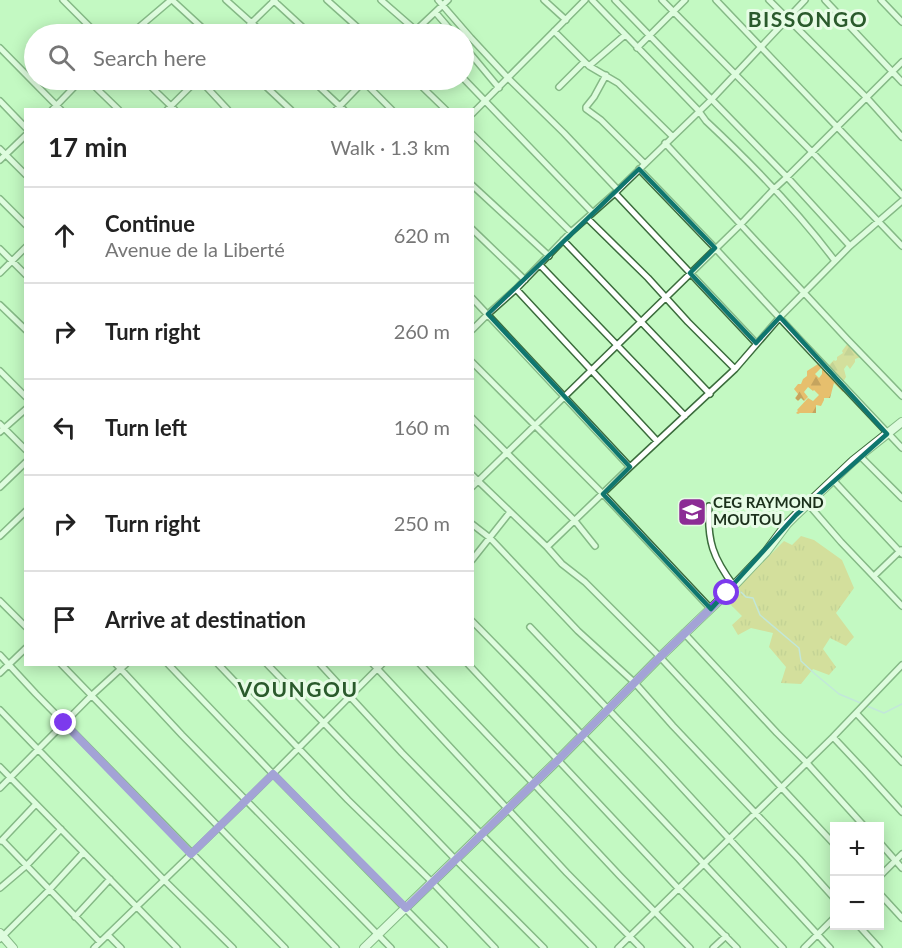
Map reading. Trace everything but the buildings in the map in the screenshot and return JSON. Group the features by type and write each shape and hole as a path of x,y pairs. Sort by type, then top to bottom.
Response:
{"street":[{"path":"63,0 87,24"},
{"path":"144,24 171,0 198,24"},
{"path":"226,0 251,23 274,0 299,24"},
{"path":"327,0 354,24"},
{"path":"381,0 406,24"},
{"path":"438,0 445,2 461,24"},
{"path":"544,0 566,20"},
{"path":"474,112 585,0"},
{"path":"592,0 706,121 774,189 835,261"},
{"path":"615,0 788,177 850,246"},
{"path":"662,0 902,246"},
{"path":"637,48 685,0"},
{"path":"716,0 902,195"},
{"path":"769,0 866,97 902,137"},
{"path":"474,328 516,289 571,232 712,99 805,0"},
{"path":"825,0 902,82"},
{"path":"881,0 902,22"},
{"path":"425,24 445,2"},
{"path":"436,13 445,24"},
{"path":"554,31 587,64 624,88 672,136"},
{"path":"559,87 625,35"},
{"path":"474,41 564,133 756,343"},
{"path":"0,48 24,74"},
{"path":"474,58 499,88"},
{"path":"474,485 740,225 902,62"},
{"path":"606,75 586,109 601,120 645,164"},
{"path":"39,90 56,108 72,90"},
{"path":"98,90 117,108"},
{"path":"154,90 171,108 189,90"},
{"path":"209,90 226,108"},
{"path":"270,90 289,108"},
{"path":"322,90 340,108 355,90"},
{"path":"373,90 390,108"},
{"path":"425,90 444,108"},
{"path":"474,90 592,212"},
{"path":"0,101 24,126"},
{"path":"474,136 571,232"},
{"path":"0,160 24,137"},
{"path":"665,143 902,396"},
{"path":"0,149 24,173"},
{"path":"639,169 902,448"},
{"path":"474,188 549,256"},
{"path":"0,199 24,223"},
{"path":"547,548 657,441 710,394 780,317 850,246 902,201"},
{"path":"587,218 642,271 735,369"},
{"path":"474,231 525,280"},
{"path":"563,240 710,394"},
{"path":"0,249 24,273"},
{"path":"0,273 24,249"},
{"path":"540,265 685,416"},
{"path":"516,289 657,441"},
{"path":"474,300 630,467"},
{"path":"0,304 24,328"},
{"path":"474,364 603,494 711,609"},
{"path":"0,371 24,395"},
{"path":"24,411 1,428 24,448"},
{"path":"474,420 575,521 595,546"},
{"path":"364,948 734,586 766,552 787,524 860,456 902,422"},
{"path":"860,456 902,498"},
{"path":"0,488 24,464"},
{"path":"474,477 660,657 830,840"},
{"path":"833,480 901,552 874,576"},
{"path":"808,504 902,606"},
{"path":"709,506 708,526 712,548 719,565 734,586"},
{"path":"474,558 510,512"},
{"path":"0,536 24,513"},
{"path":"474,526 490,538 578,631 635,683 830,893"},
{"path":"0,601 24,625"},
{"path":"474,623 583,734 783,948"},
{"path":"530,627 556,652 830,948"},
{"path":"684,633 860,822"},
{"path":"0,673 24,650"},
{"path":"0,655 191,854 285,948"},
{"path":"618,948 857,714 902,665"},
{"path":"63,666 336,948"},
{"path":"170,666 444,948"},
{"path":"220,666 348,800 432,882 495,948"},
{"path":"269,666 544,948"},
{"path":"322,666 593,948"},
{"path":"94,948 246,801 378,666 507,808 641,948"},
{"path":"422,666 690,948"},
{"path":"470,666 737,948"},
{"path":"0,788 118,667 391,948"},
{"path":"0,710 232,948"},
{"path":"857,714 902,762"},
{"path":"833,737 902,812"},
{"path":"0,767 177,948"},
{"path":"36,804 1,841 100,942"},
{"path":"0,888 62,830"},
{"path":"884,849 902,868"},
{"path":"14,948 1,936 50,889 82,853"},
{"path":"884,871 902,854"},
{"path":"75,917 110,879"},
{"path":"884,899 902,918"},
{"path":"804,948 830,922"},
{"path":"863,930 879,948"},
{"path":"108,935 121,948"},
{"path":"713,948 726,936"}],"highlighted area":[{"path":"639,169 715,248 690,273 756,343 780,317 887,434 796,515 711,609 603,494 630,467 488,314"}],"green space":[{"path":"848,343 860,353 861,357 855,359 850,369 847,365 844,369 846,377 843,382 847,386 843,392 834,383 830,398 824,398 821,406 816,405 816,413 796,413 808,398 813,401 819,395 808,387 804,392 808,397 804,401 801,398 798,401 795,398 798,394 794,389 807,376 807,371 818,364 822,367 815,374 819,378 822,369 826,370 834,360 837,360"},
{"path":"801,536 814,540 842,560 854,588 836,613 854,637 846,646 830,638 823,649 836,667 829,675 813,669 801,684 781,683 786,667 769,647 773,633 751,628 738,635 732,625 742,616 729,603 740,594 739,586 784,541 792,545"}],"waterway":[{"path":"741,592 746,597 753,598 760,615 799,648 801,661 815,674 839,694 863,704"},
{"path":"867,706 884,713 902,704"}],"place":[{"name":"CEG RAYMOND MOUTOU","path":"692,512"}],"district":[{"name":"BISSONGO","path":"808,20"},
{"name":"VOUNGOU","path":"298,690"}],"route":[{"path":"64,723 191,854 273,774 406,908 727,593"}]}
